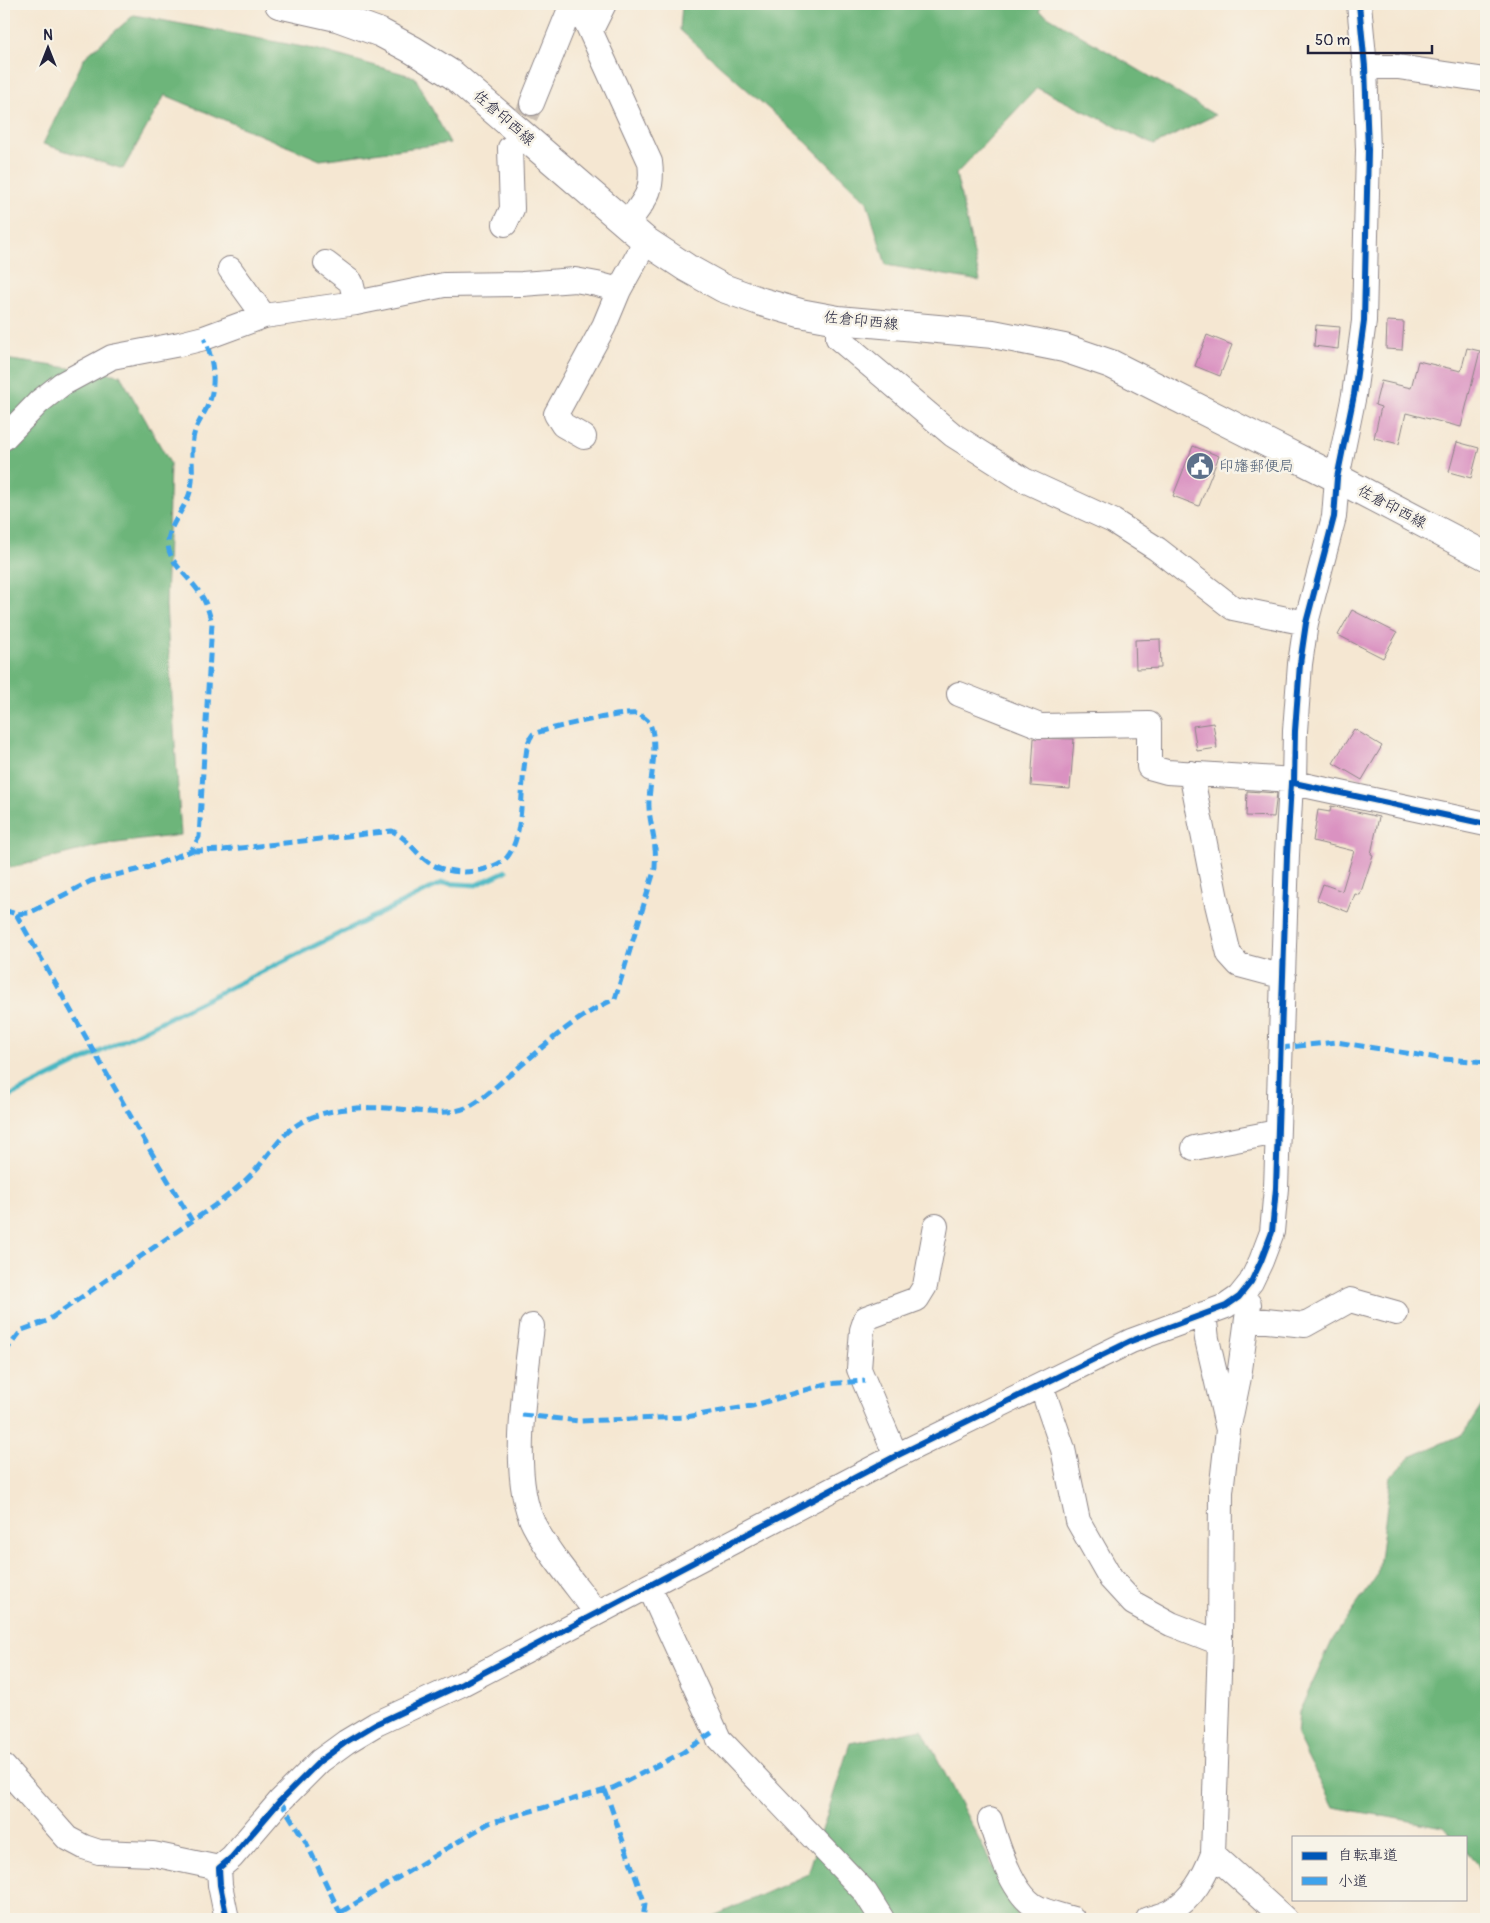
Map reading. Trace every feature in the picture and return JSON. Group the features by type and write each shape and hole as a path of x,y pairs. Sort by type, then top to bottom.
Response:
{"main road":[{"name":"佐倉印西線","path":"279,4 336,17 381,34 413,50 453,75 636,233 687,268 723,288 800,313 838,320 993,334 1064,348 1111,364 1337,478 1486,556"}],"street":[{"path":"532,103 572,4"},
{"path":"578,4 650,162 652,179 650,191 619,290 604,326 556,414 563,425 584,437"},
{"path":"591,30 604,4"},
{"path":"219,1868 232,1856 280,1801 320,1761 346,1742 376,1724 462,1684 896,1456 1131,1341 1226,1306 1240,1297 1251,1282 1262,1261 1272,1232 1276,1188 1287,854 1291,783 1294,781 1295,731 1300,664 1306,623 1334,516 1337,478 1354,394 1364,321 1368,150 1359,4"},
{"path":"1364,67 1398,67 1486,80"},
{"path":"505,224 512,209 510,148"},
{"path":"326,263 351,282 356,303"},
{"path":"230,269 264,316"},
{"path":"4,438 39,402 62,384 112,357 204,338 264,316 356,303 444,285 522,284 575,280 619,290"},
{"path":"838,320 838,338 953,435 1024,480 1113,521 1157,549 1233,608 1306,623"},
{"path":"959,694 1040,726 1149,724 1149,768 1166,772 1294,781 1486,824"},
{"path":"1191,773 1229,954 1239,965 1284,976"},
{"path":"1194,1148 1277,1132"},
{"path":"896,1456 859,1369 862,1330 866,1318 917,1299 925,1286 936,1226"},
{"path":"1148,1919 1174,1915 1203,1879 1214,1854 1220,1643 1221,1492 1228,1430 1239,1377 1251,1282"},
{"path":"1247,1319 1305,1325 1350,1300 1396,1313"},
{"path":"1204,1314 1207,1339 1228,1430"},
{"path":"532,1326 522,1415 522,1465 525,1501 534,1525 552,1554 596,1612"},
{"path":"1041,1385 1063,1449 1078,1521 1111,1579 1133,1603 1171,1624 1220,1643"},
{"path":"649,1586 720,1739 865,1892 882,1919"},
{"path":"4,1767 66,1838 84,1847 99,1852 153,1854 219,1868"},
{"path":"990,1820 1001,1856 1022,1894 1033,1905 1073,1919"},
{"path":"1214,1854 1285,1919"},
{"path":"219,1868 220,1885 227,1919"}],"green space":[{"path":"682,4 1043,4 1039,11 1215,115 1154,145 1037,88 956,174 980,281 886,265 867,202 806,142 680,30"},
{"path":"134,15 319,50 415,77 450,143 320,160 165,95 123,169 43,144 85,57"},
{"path":"4,359 120,375 170,463 166,606 181,835 101,845 10,868 4,839"},
{"path":"1486,1399 1486,1884 1475,1861 1468,1853 1468,1836 1451,1836 1443,1827 1333,1807 1297,1736 1299,1712 1333,1639 1378,1574 1391,1476 1410,1457 1463,1434"},
{"path":"922,1729 1020,1919 707,1919 808,1874 850,1743"}],"building":[{"path":"1387,321 1404,322 1402,350 1386,349"},
{"path":"1316,325 1340,327 1338,349 1314,346"},
{"path":"1207,335 1232,345 1220,376 1195,366"},
{"path":"1467,348 1480,351 1461,427 1406,413 1399,444 1374,438 1381,407 1375,405 1381,381 1411,388 1418,361 1461,371"},
{"path":"1457,442 1479,448 1471,478 1449,472"},
{"path":"1193,446 1219,456 1199,506 1173,496"},
{"path":"1352,610 1397,633 1383,658 1338,635"},
{"path":"1160,639 1161,668 1136,669 1135,640"},
{"path":"1213,723 1217,748 1197,751 1193,726"},
{"path":"1354,729 1382,746 1362,780 1333,763"},
{"path":"1034,738 1074,739 1070,789 1031,786"},
{"path":"1247,791 1277,793 1274,817 1246,816"},
{"path":"1331,806 1379,817 1371,854 1373,855 1360,895 1355,894 1348,912 1317,900 1323,884 1342,891 1354,851 1313,841 1318,810 1330,812"}],"waterway":[{"path":"4,1099 442,883 476,885 506,871"}],"tunnel":[{"path":"510,148 532,103"}],"marked path":[{"path":"4,910 16,914 29,913 91,881 149,867 191,851 199,837 212,623 203,598 173,559 168,545 168,538 188,499 192,479 194,434 211,397 212,366 204,338"},
{"path":"16,914 192,1221 236,1189 252,1174 284,1135 307,1119 343,1109 386,1108 430,1112 452,1112 462,1109 482,1098 573,1023 615,999 655,868 654,837 649,806 654,748 652,728 642,716 630,714 586,721 533,734 527,749 520,821 513,846 504,860 485,869 462,872 440,868 426,860 405,839 392,831 223,850 191,851"},
{"path":"1280,1048 1336,1042 1444,1059 1486,1062"},
{"path":"4,1353 22,1330 47,1321 192,1221"},
{"path":"522,1415 580,1421 686,1417 752,1406 826,1384 865,1381"},
{"path":"341,1912 489,1823 613,1788 682,1753 716,1730"},
{"path":"605,1790 645,1904 643,1919"},
{"path":"280,1801 306,1842 343,1919"}],"cycle path":[{"path":"1359,4 1365,67 1368,150 1364,321 1354,395 1337,478 1334,517 1306,623 1300,664 1295,731 1294,783 1486,824"},
{"path":"227,1919 220,1885 219,1868 232,1857 280,1801 320,1761 346,1742 376,1724 462,1684 896,1456 1131,1341 1226,1306 1239,1297 1251,1282 1272,1232 1276,1188 1287,855 1291,783 1294,783"}],"place":[{"name":"印旛郵便局","path":"1200,466"}]}
